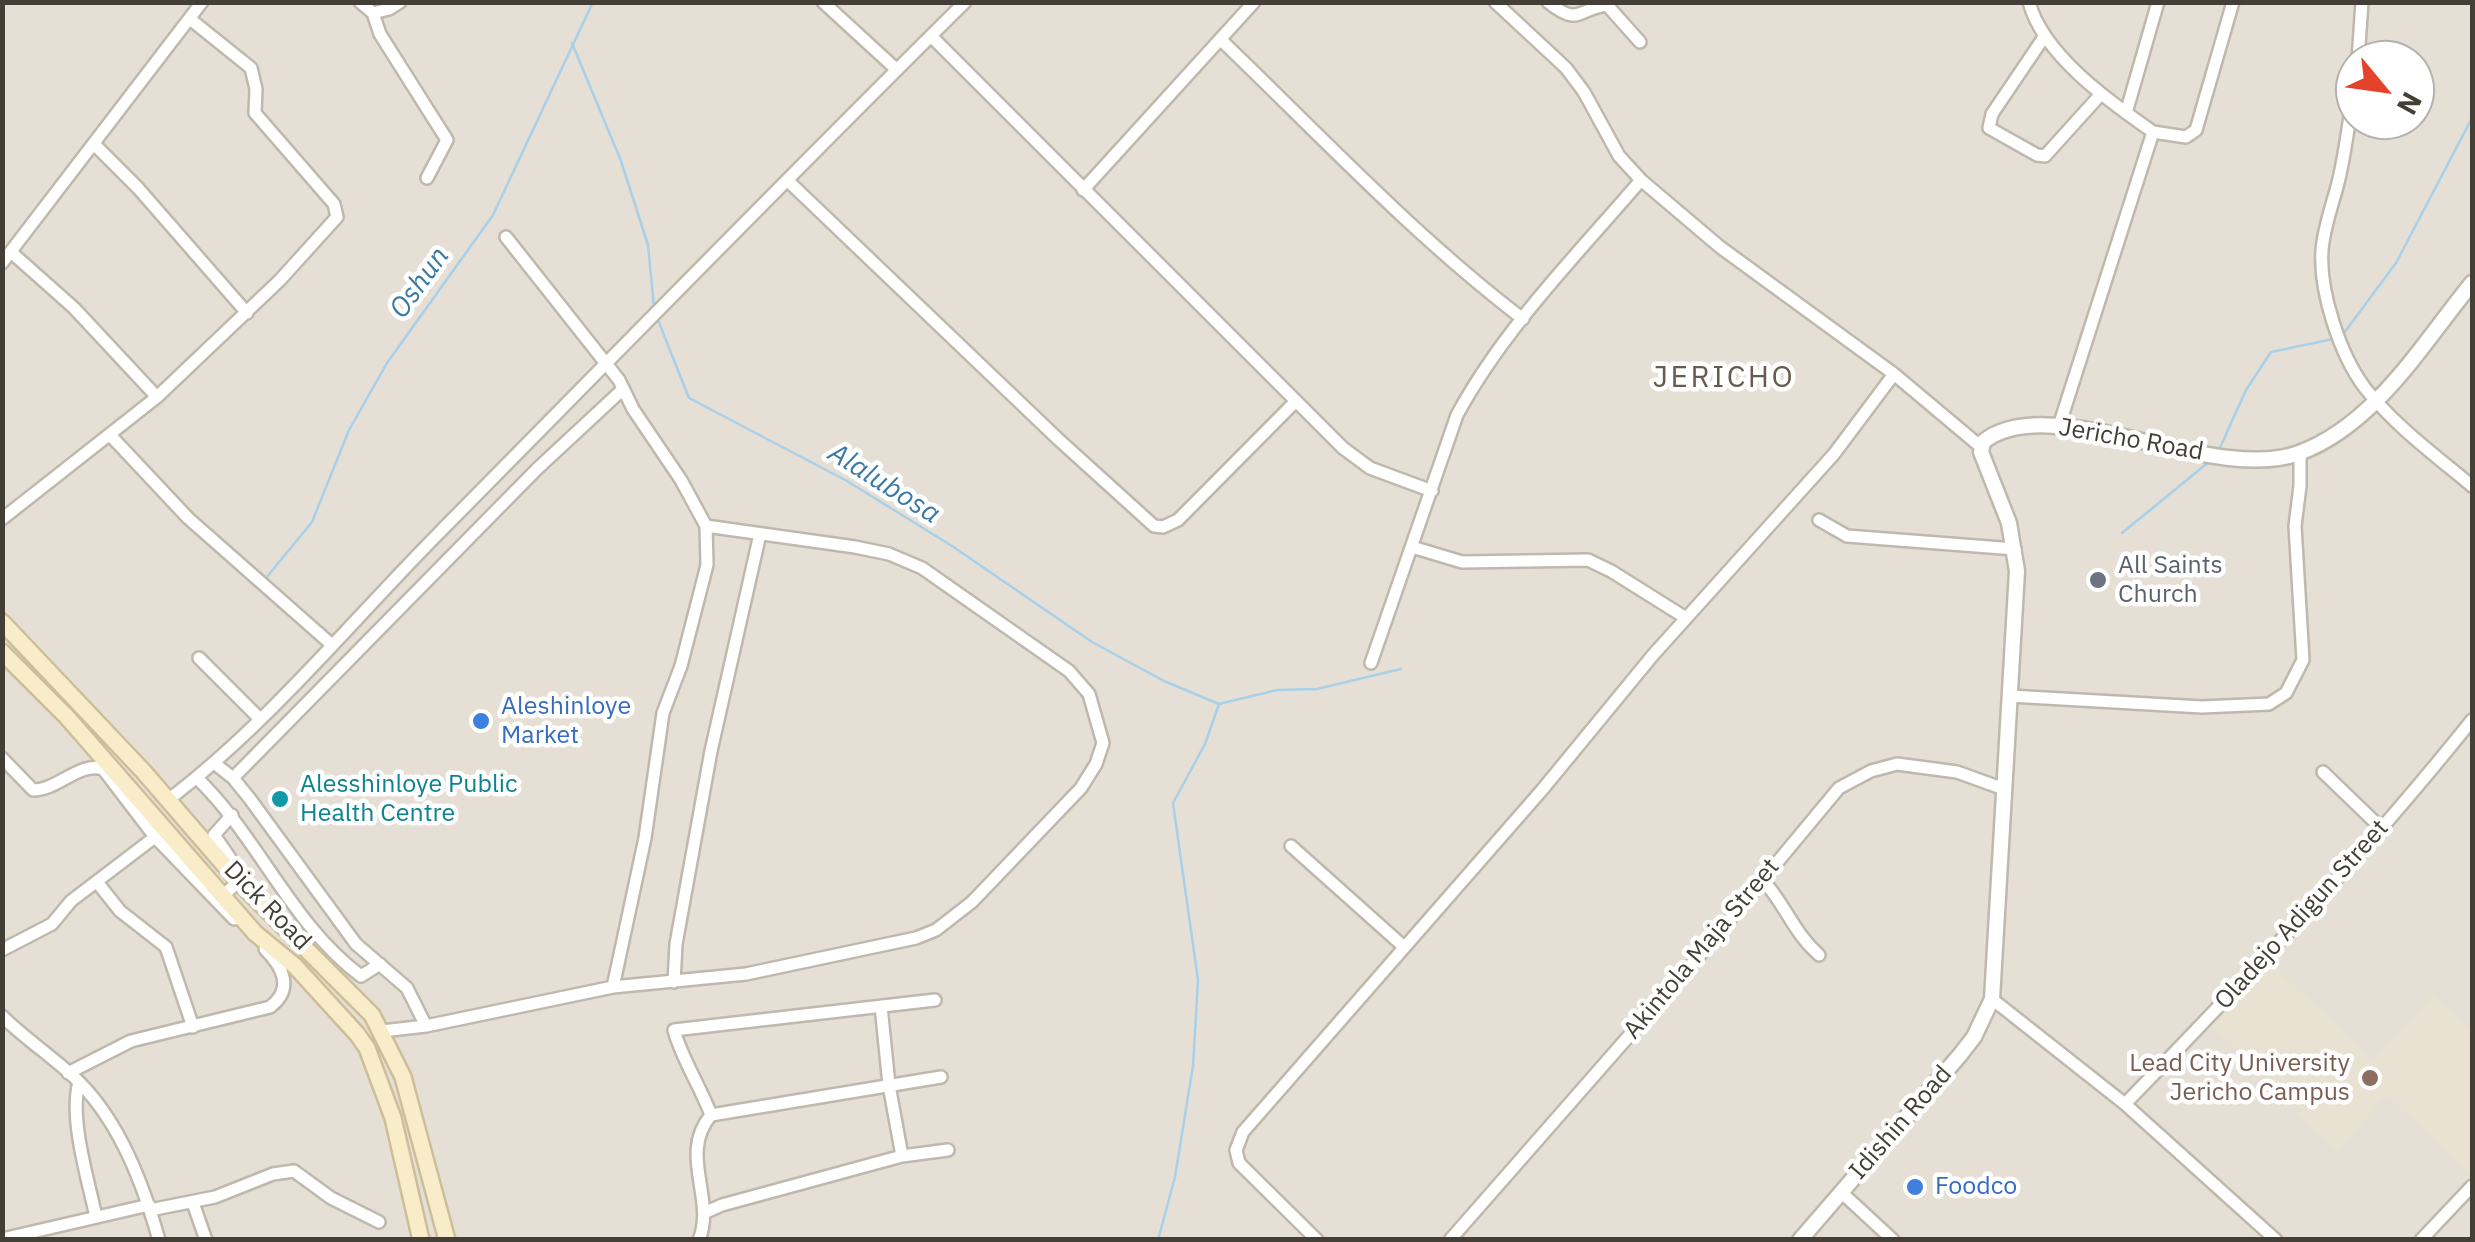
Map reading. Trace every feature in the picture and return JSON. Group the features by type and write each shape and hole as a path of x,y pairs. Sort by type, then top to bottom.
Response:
{"main road":[{"name":"Dick Road","path":"2,622 54,673 239,882 343,984 382,1031 403,1077 447,1240"},
{"name":"Dick Road","path":"2,652 66,717 223,896 295,966 367,1048 393,1118 421,1240"}],"street":[{"path":"2,263 202,2"},
{"path":"360,2 373,13 380,34 447,140 428,178"},
{"path":"373,13 389,10 400,2"},
{"path":"823,2 897,70"},
{"path":"168,800 214,763 332,645 604,364 965,2"},
{"path":"1083,190 1254,2"},
{"path":"1496,2 1566,68 1584,92 1619,156 1640,180 1720,247 1894,374 1981,447 2015,549 2017,570 1992,1000 2126,1104 2276,1240"},
{"path":"1548,2 1565,16 1574,17 1607,5 1640,42"},
{"path":"2029,2 2044,37 2100,94 2153,132 2186,137 2196,130 2233,2"},
{"path":"2126,114 2158,2"},
{"path":"2359,40 2362,2"},
{"path":"2,519 157,397 247,313 332,225 338,211 256,113 255,75 251,68 190,19"},
{"path":"931,36 1343,448 1370,468 1432,491"},
{"path":"2044,37 1992,114 1989,128 2045,156 2100,94"},
{"path":"1220,39 1396,210 1523,319"},
{"path":"2059,426 2153,132"},
{"path":"2346,140 2325,230 2322,269 2331,314 2361,382 2416,438 2472,486"},
{"path":"94,144 138,188 247,313"},
{"path":"787,180 1154,526 1163,527 1178,520 1296,401"},
{"path":"1370,663 1457,415 1487,365 1640,180"},
{"path":"506,237 619,380 706,526 707,565 681,666 663,713 643,850 613,987"},
{"path":"11,252 74,308 157,397"},
{"name":"Jericho Road","path":"1981,447 1991,436 2016,429 2059,426 2253,461 2300,453 2344,427 2377,400 2472,283"},
{"path":"1317,1240 1239,1163 1238,1142 1256,1114 1542,790 1686,618 1834,454 1894,374"},
{"path":"233,778 558,448 622,390"},
{"path":"112,436 188,518 332,645"},
{"path":"2010,696 2202,707 2270,704 2286,694 2303,660 2295,543 2300,453"},
{"path":"1819,520 1847,536 2015,549"},
{"path":"382,1031 426,1026 613,987 746,974 866,950 936,930 1013,862 1080,788 1096,764 1103,743 1089,694 1069,671 922,568 889,554 706,526"},
{"path":"674,982 676,944 711,751 760,534"},
{"path":"1412,547 1462,562 1588,560 1686,618"},
{"path":"199,658 259,718"},
{"name":"Oladejo Adigun Street","path":"2126,1104 2381,828 2472,720"},
{"path":"2,758 29,788 39,791 88,767 104,769 155,836 270,954 281,967 285,982 270,1007 131,1041 74,1078"},
{"path":"214,763 233,778 356,944 406,988 426,1026"},
{"name":"Akintola Maja Street","path":"1450,1240 1693,963 1839,788 1881,766 1919,765 1957,772 2004,789"},
{"path":"2323,772 2381,828"},
{"path":"197,778 232,815 312,929 336,956 362,976 380,964"},
{"path":"223,896 242,877 214,835 232,815"},
{"path":"2,950 52,924 71,901 155,836"},
{"path":"1290,846 1403,946"},
{"path":"1761,878 1795,930 1819,955"},
{"path":"96,882 120,911 166,948 192,1027"},
{"path":"711,1114 693,1069 678,1048 674,1030 935,1000"},
{"name":"Idishin Road","path":"1800,1240 1960,1055 1974,1037 1992,1000"},
{"path":"881,1006 889,1085 902,1156"},
{"path":"2,1016 74,1078 112,1125 149,1208 158,1240"},
{"path":"711,1114 941,1077"},
{"path":"74,1078 78,1142 96,1217"},
{"path":"699,1240 704,1213 698,1183 697,1140 711,1114"},
{"path":"704,1213 902,1156 948,1150"},
{"path":"2,1238 96,1217 193,1203 236,1191 272,1174 294,1170 332,1198 380,1222"},
{"path":"2421,1240 2472,1186"},
{"path":"1841,1192 1893,1240"},
{"path":"193,1203 206,1240"}],"shaded area":[{"path":"3,3 2472,3 2472,1239 3,1239"},
{"name":"Lead City University Jericho Campus","path":"2270,963 2373,1060 2433,996 2472,1032 2471,1175 2387,1096 2337,1150 2299,1114 2302,1110 2212,1026"}],"waterway":[{"name":"Oshun","path":"266,578 312,522 349,430 387,363 493,215 593,2"},
{"name":"Alalubosa","path":"572,43 621,161 648,245 654,308"},
{"path":"2344,333 2396,263 2472,118"},
{"name":"Alalubosa","path":"658,320 689,398 847,481 952,546 1092,642 1164,681 1219,704 1277,690 1317,689 1401,669"},
{"path":"2218,452 2246,390 2271,352 2333,339"},
{"path":"2122,533 2210,461"},
{"path":"1158,1240 1175,1177 1193,1066 1198,980 1173,803 1205,744 1219,704"}],"place":[{"name":"All Saints Church","path":"2098,580"},
{"name":"Aleshinloye Market","path":"481,721"},
{"name":"Alesshinloye Public Health Centre","path":"280,799"},
{"name":"Lead City University Jericho Campus","path":"2370,1078"},
{"name":"Foodco","path":"1915,1187"}],"district":[{"name":"JERICHO","path":"1724,378"}]}
